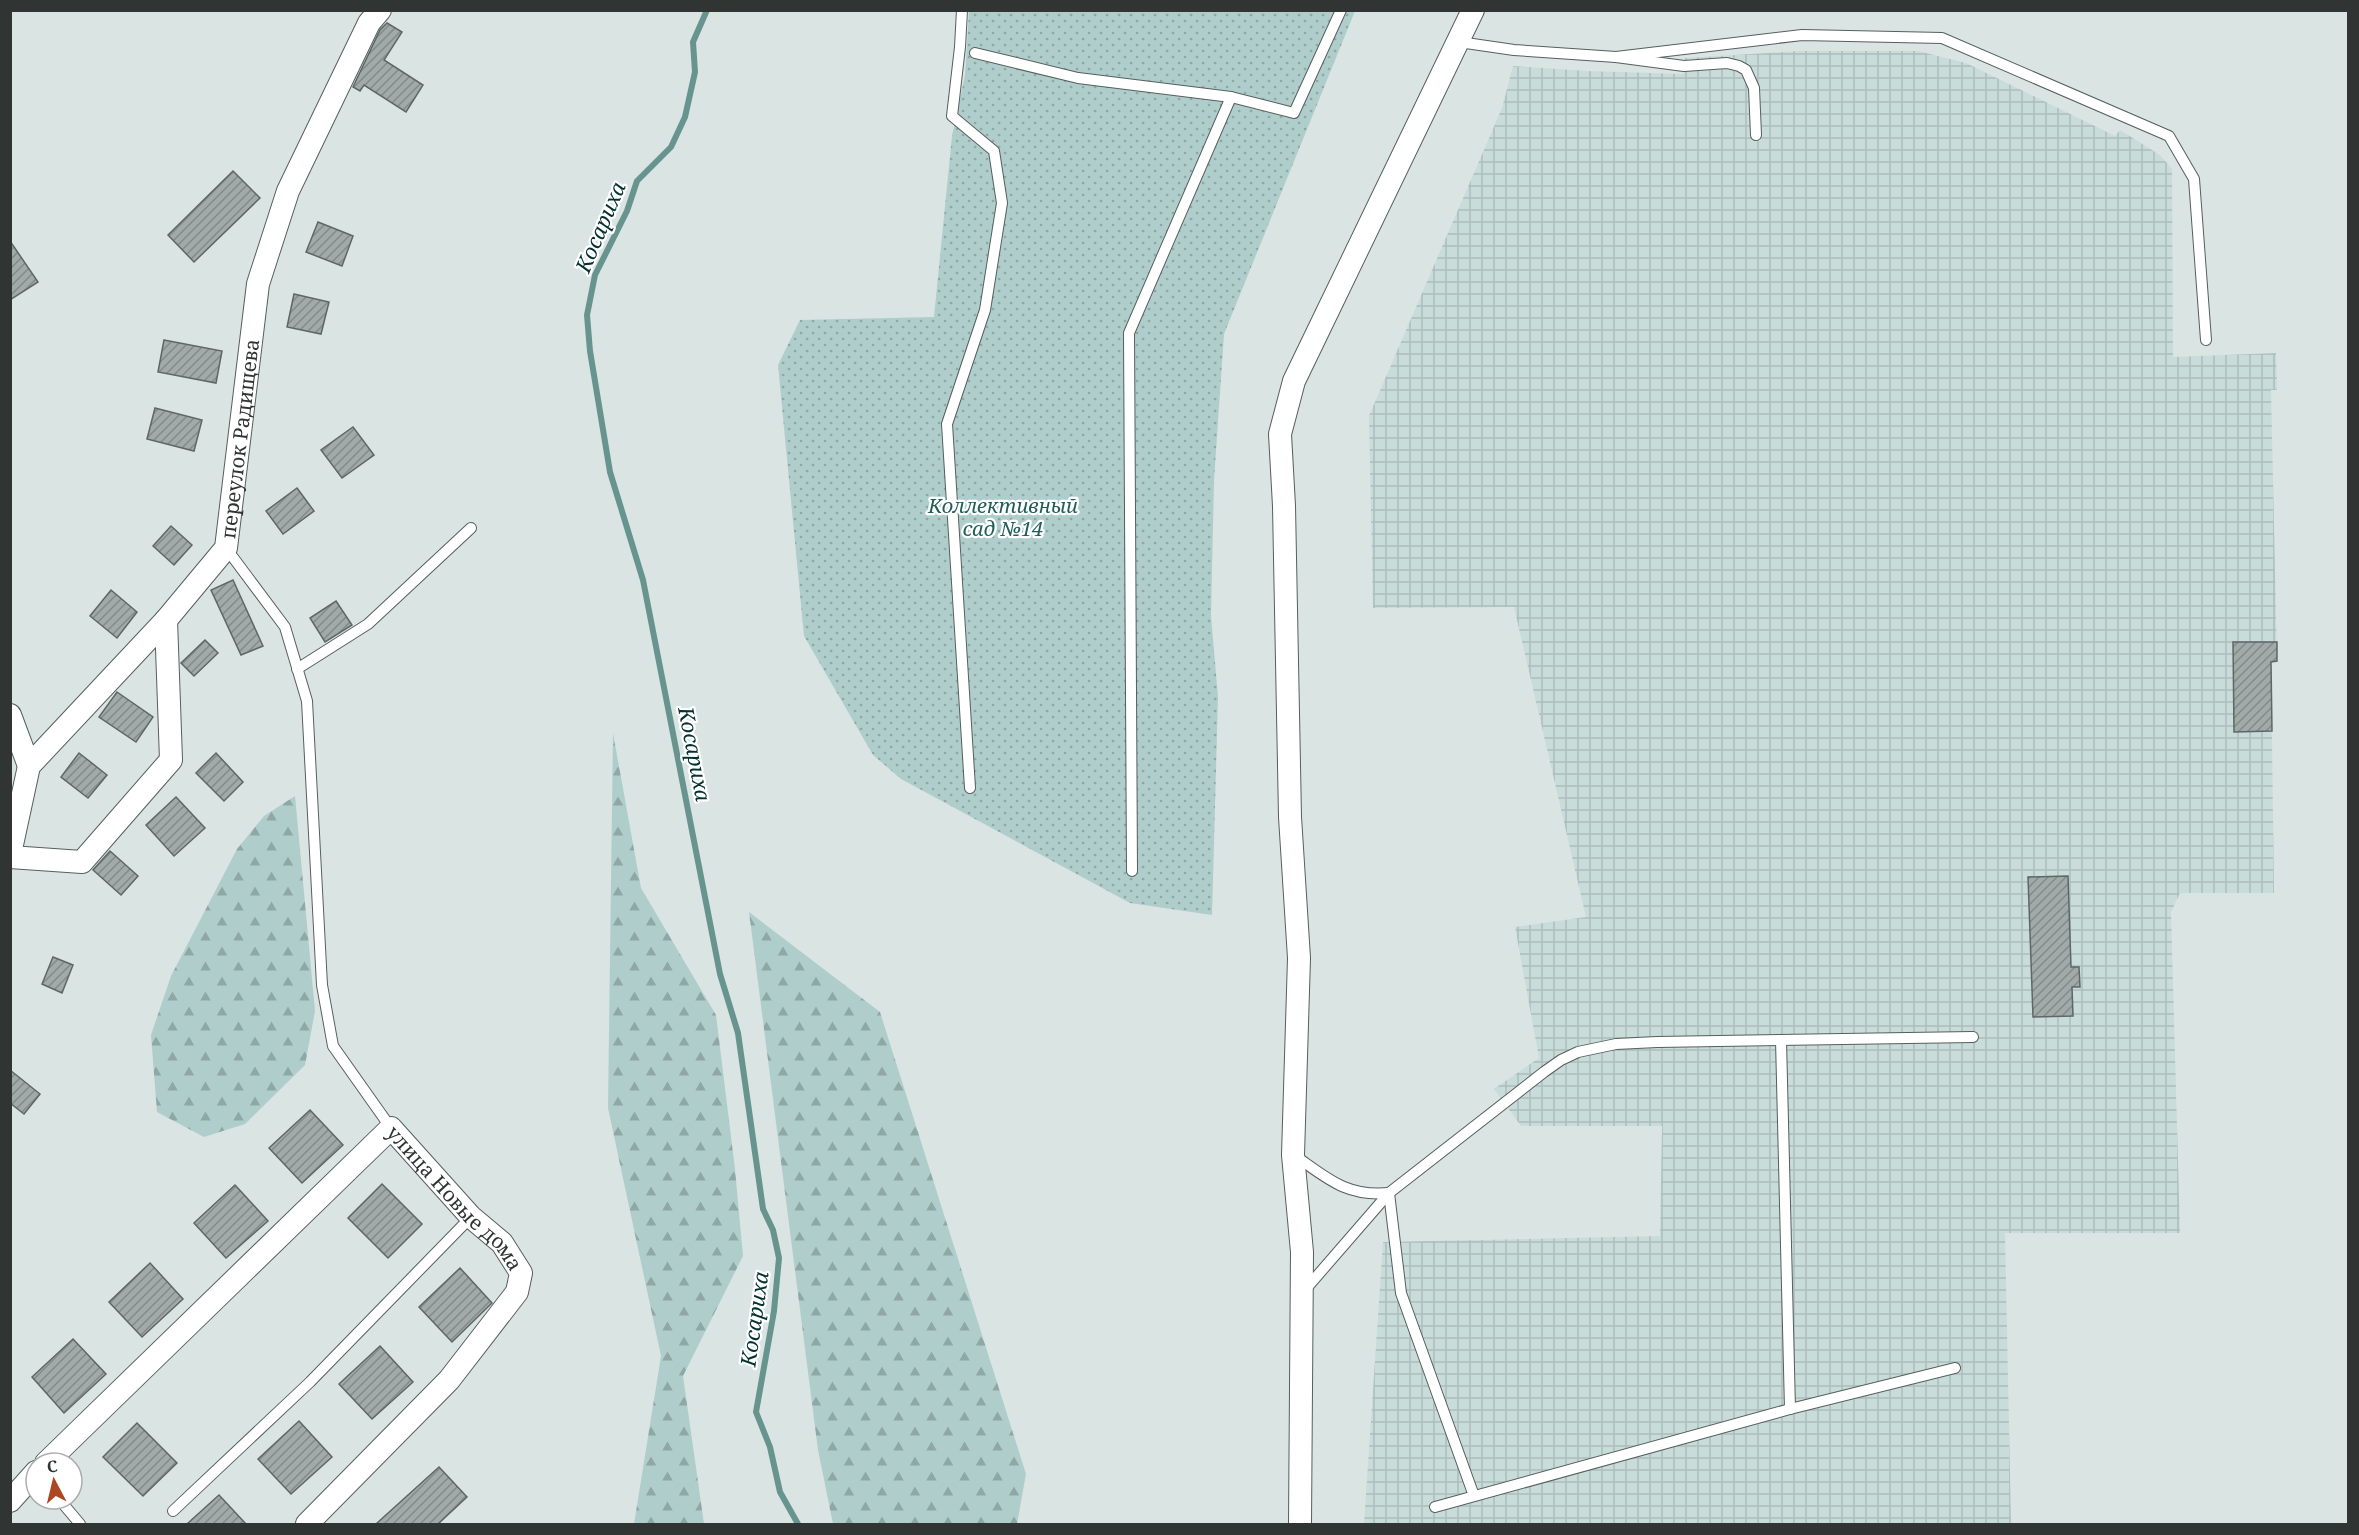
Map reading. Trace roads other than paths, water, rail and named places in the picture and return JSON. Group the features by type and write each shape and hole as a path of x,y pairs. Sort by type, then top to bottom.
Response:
{"street":[{"name":"переулок Радищева","path":"29,766 166,620 226,548 258,284 288,191 369,23 380,10"},
{"path":"1300,1524 1302,1252 1293,1155 1299,958 1290,817 1284,506 1280,434 1294,381 1473,10"},
{"path":"10,715 29,766 10,856 82,862 171,760 166,620"},
{"name":"улица Новые дома","path":"58,1451 391,1128 471,1217 502,1243 520,1273 517,1292 449,1380 307,1524"},
{"path":"10,1501 24,1485"}],"lane":[{"path":"962,10 952,116 994,151 1002,203 985,310 947,424 970,788"},
{"path":"975,53 1078,78 1231,97 1294,113 1341,10"},
{"path":"1616,57 1802,35 1942,38 2169,136 2194,179 2206,340"},
{"path":"1459,42 1514,51 1616,57 1684,66 1727,63 1746,70 1754,88 1756,135"},
{"path":"1132,871 1128,333 1231,97"},
{"path":"297,669 368,624 471,528"},
{"path":"226,548 285,627 307,701 322,985 333,1046 391,1128"},
{"path":"1301,1294 1389,1193 1544,1072 1578,1052 1607,1045 1657,1041 1973,1037"},
{"path":"1781,1040 1790,1409"},
{"path":"1293,1155 1332,1182 1349,1190 1368,1195 1389,1193"},
{"path":"1389,1193 1401,1293 1473,1496"},
{"path":"173,1511 310,1382 471,1217"},
{"path":"1435,1507 1790,1409 1954,1368"},
{"path":"69,1511 80,1524"}],"waterway":[{"name":"Косариха","path":"707,10 693,42 695,72 685,117 671,147 637,181 627,211 595,275 587,315 590,351 610,472 643,580 720,974 738,1033 763,1209 773,1230 779,1258 774,1311 756,1412 770,1447 780,1492 798,1524"}],"park label":[{"name":"Коллективный сад №14","path":"1003,516"}]}
